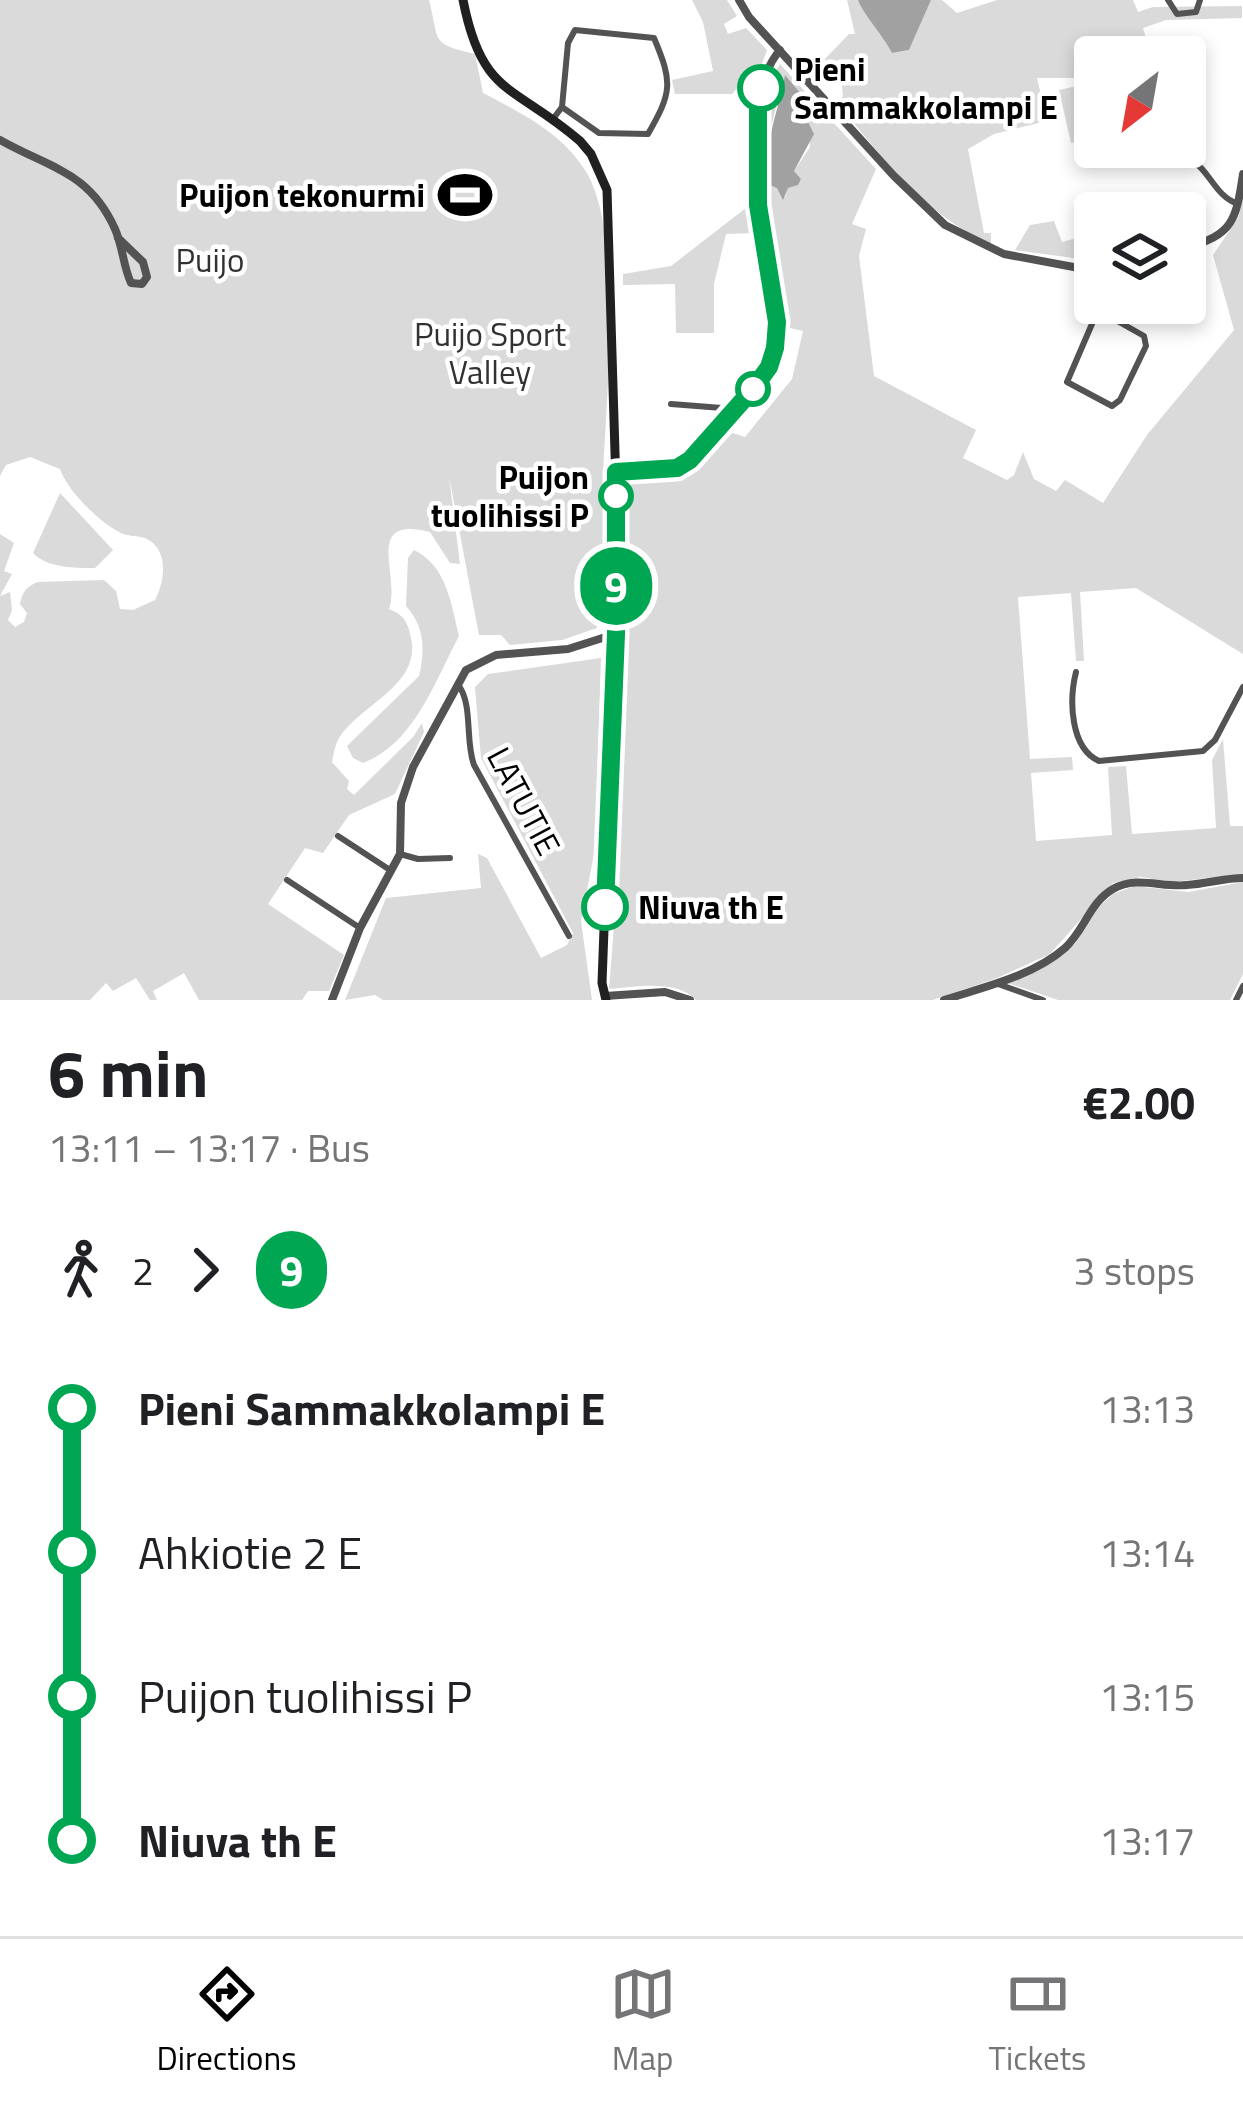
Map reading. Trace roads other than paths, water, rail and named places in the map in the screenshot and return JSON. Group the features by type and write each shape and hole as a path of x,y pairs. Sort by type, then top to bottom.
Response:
{"main road":[{"path":"463,0 479,58 493,78 553,119 591,154 607,190 616,634 605,998"}],"street":[{"path":"740,0 780,50 945,225 1004,254 1074,267"},
{"path":"1168,0 1178,14 1196,12 1200,0"},
{"path":"553,119 562,107 568,43 575,30 654,38 664,61 668,98 648,134 599,134 562,107"},
{"path":"616,472 677,468 708,443 769,367 777,322 758,205 758,101 769,64 780,50"},
{"path":"0,140 54,164 86,185 118,238 142,262 147,277 142,284 135,286 128,279 118,238"},
{"path":"1200,168 1224,199 1238,204"},
{"path":"1206,243 1224,233 1238,204 1243,174"},
{"path":"1100,307 1144,336 1146,346 1112,406 1067,382 1100,307"},
{"path":"671,404 735,410"},
{"path":"332,1000 361,928 393,872 400,854 401,803 413,767 456,683 476,664 509,654 568,649 616,634"},
{"path":"1076,672 1078,742 1099,761 1203,751 1215,740 1243,687"},
{"name":"LATUTIE","path":"456,683 465,694 474,765 569,936"},
{"path":"338,836 393,872"},
{"path":"400,854 418,859 450,857"},
{"path":"944,1000 998,984 1064,949 1096,904 1114,889 1140,882 1190,885 1243,878"},
{"path":"287,880 361,928"},
{"path":"998,984 1043,1000"},
{"path":"1236,1000 1243,986"},
{"path":"605,998 664,992 691,1000"}],"place":[{"name":"Pieni Sammakkolampi E","path":"761,88"},
{"name":"Puijon tekonurmi","path":"465,195"},
{"name":"Puijon tuolihissi P","path":"616,496"},
{"name":"Niuva th E","path":"605,907"}],"park label":[{"name":"Puijo","path":"210,260"},
{"name":"Puijo Sport Valley","path":"490,353"}]}
